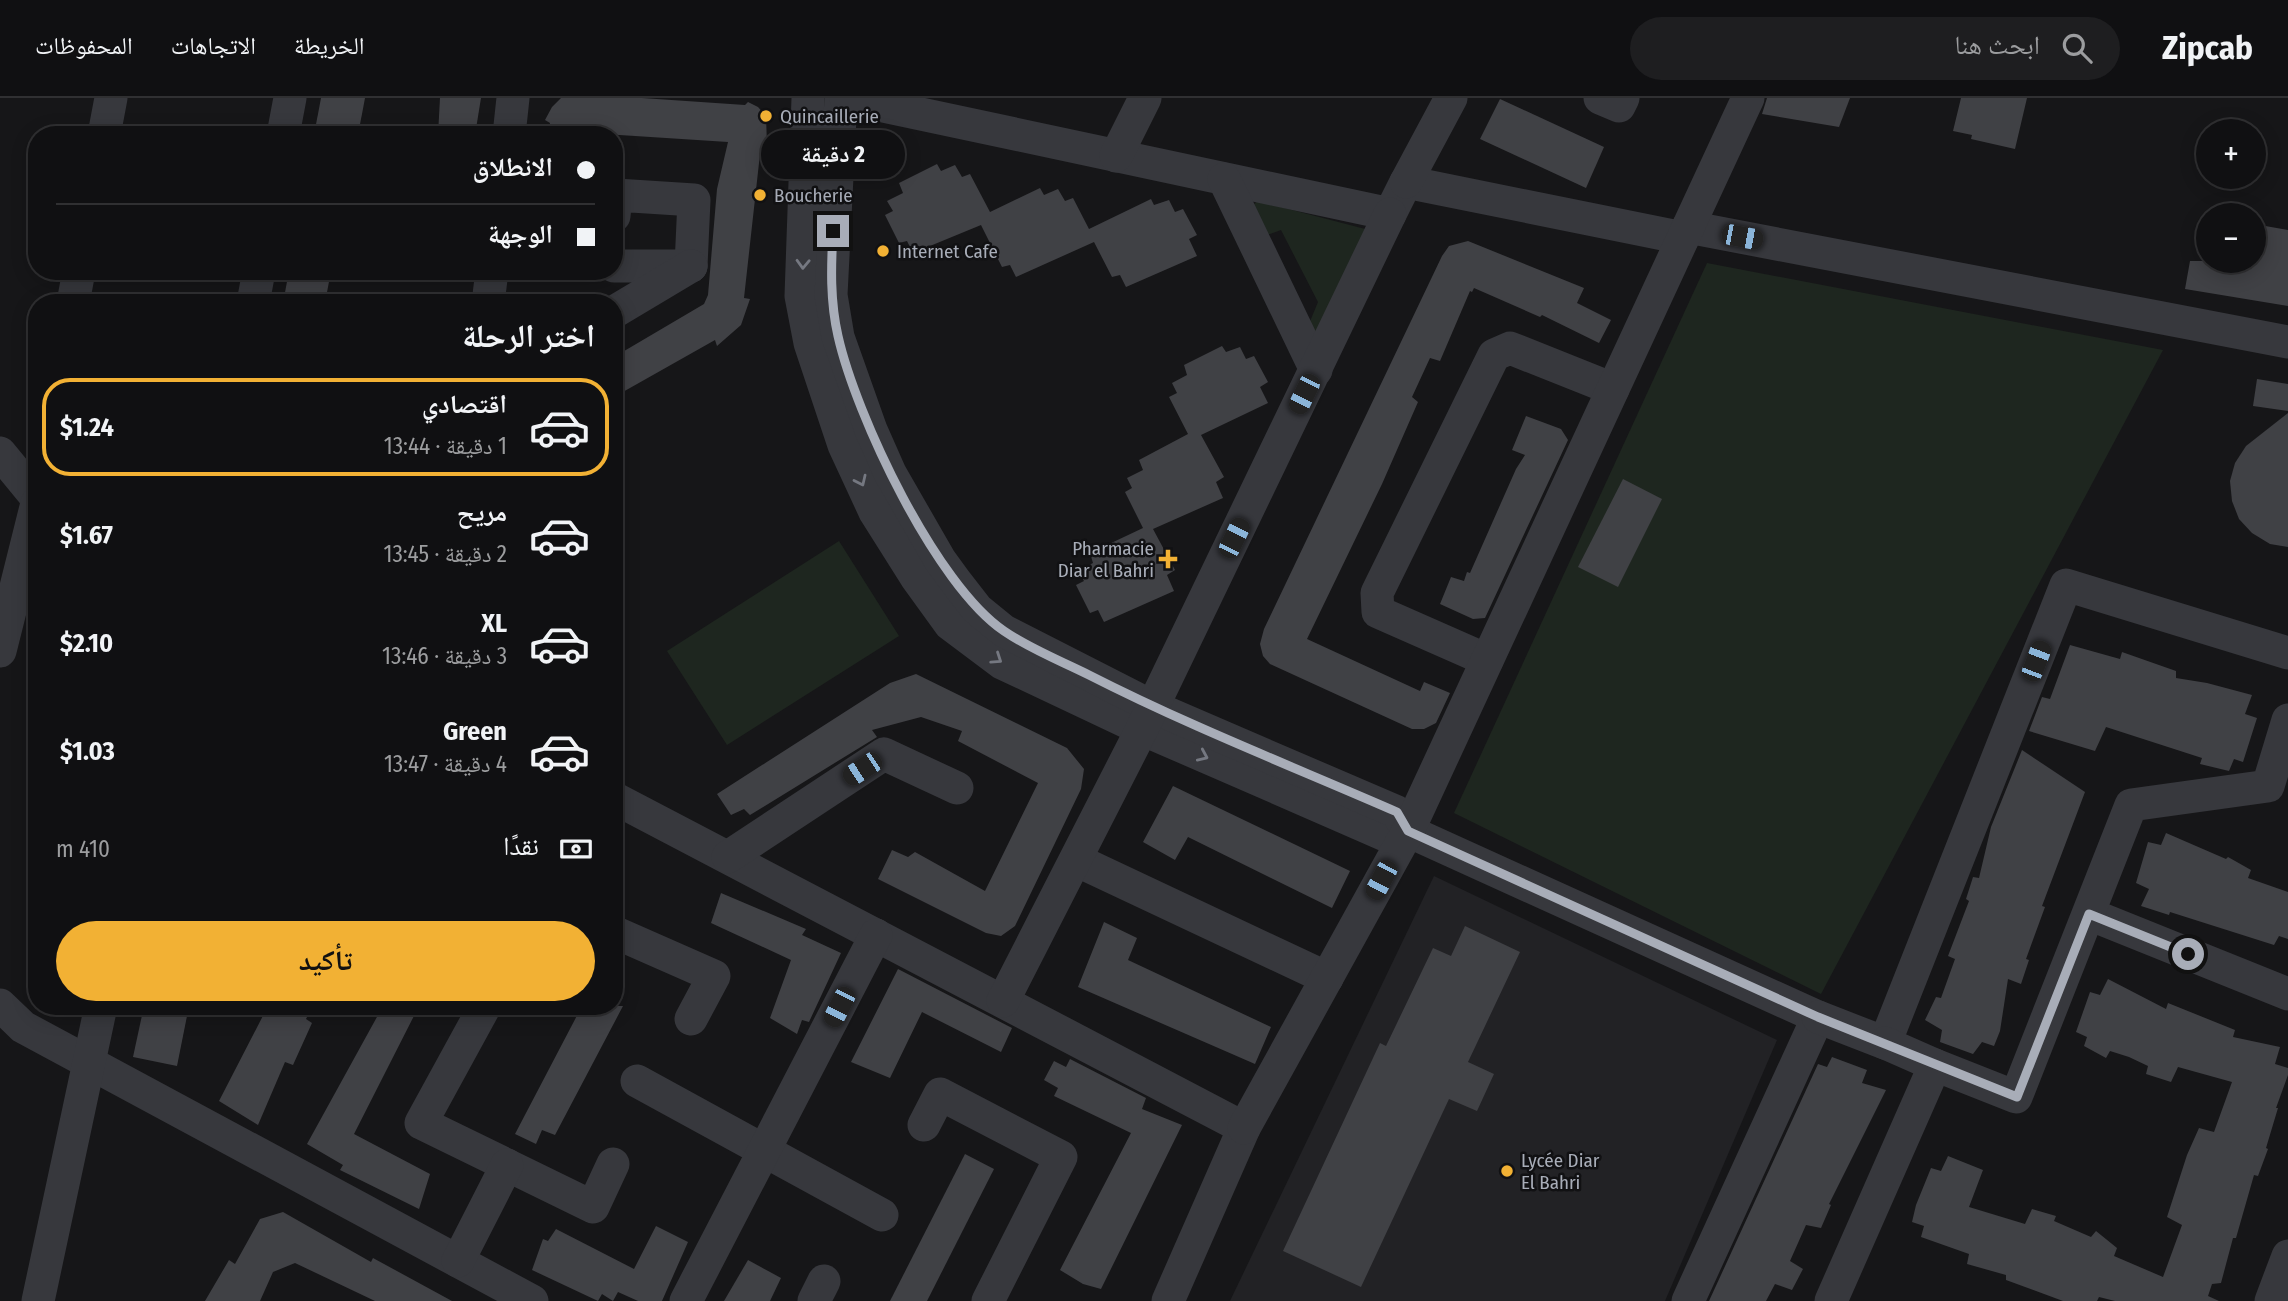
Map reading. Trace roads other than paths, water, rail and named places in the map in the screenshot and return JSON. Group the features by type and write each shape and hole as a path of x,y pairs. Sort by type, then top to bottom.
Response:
{"street":[{"path":"106,126 111,98"},
{"path":"285,126 290,98"},
{"path":"510,126 513,98"},
{"path":"808,98 802,296 810,343 826,395 844,445 876,512 916,577 950,624 1002,663 1147,718"},
{"path":"1390,214 843,98 831,295 838,337 853,385 890,473 940,560 977,609 1004,631 1147,718 1390,837 1408,831 1818,1017 2017,1097 2131,805 2268,786 2288,720"},
{"path":"1116,156 1145,98"},
{"path":"1003,1001 1147,718 1390,214 1451,98"},
{"path":"1600,98 1619,106 1623,98"},
{"path":"1168,1301 1244,1128 1408,831 1748,98"},
{"path":"1224,178 1316,370"},
{"path":"1406,183 2288,342"},
{"path":"623,195 694,200 691,266"},
{"path":"623,266 691,266"},
{"path":"623,307 691,266"},
{"path":"1487,660 1378,612 1377,593 1494,355 1510,348 1613,389"},
{"path":"0,453 28,489"},
{"path":"0,651 28,537"},
{"path":"1885,1043 2066,585 2288,653"},
{"path":"728,857 884,754 957,788"},
{"path":"623,803 1244,1128"},
{"path":"1076,860 1327,978"},
{"path":"2089,914 2288,994"},
{"path":"687,1301 876,934"},
{"path":"623,936 714,976 691,1019"},
{"path":"0,1005 23,1027 532,1301"},
{"path":"38,1301 99,1015"},
{"path":"480,1015 421,1123 593,1207 613,1164"},
{"path":"1688,1301 1818,1017"},
{"path":"1831,1301 1935,1065"},
{"path":"637,1081 881,1214"},
{"path":"924,1125 940,1094 1061,1157 988,1301"},
{"path":"458,1261 507,1165"},
{"path":"2271,1301 2288,1256"}],"place":[{"name":"Quincaillerie","path":"766,116"},
{"name":"Boucherie","path":"760,195"},
{"name":"Internet Cafe","path":"883,251"},
{"name":"Pharmacie Diar el Bahri","path":"1168,559"},
{"name":"Lycée Diar El Bahri","path":"1507,1171"}]}
